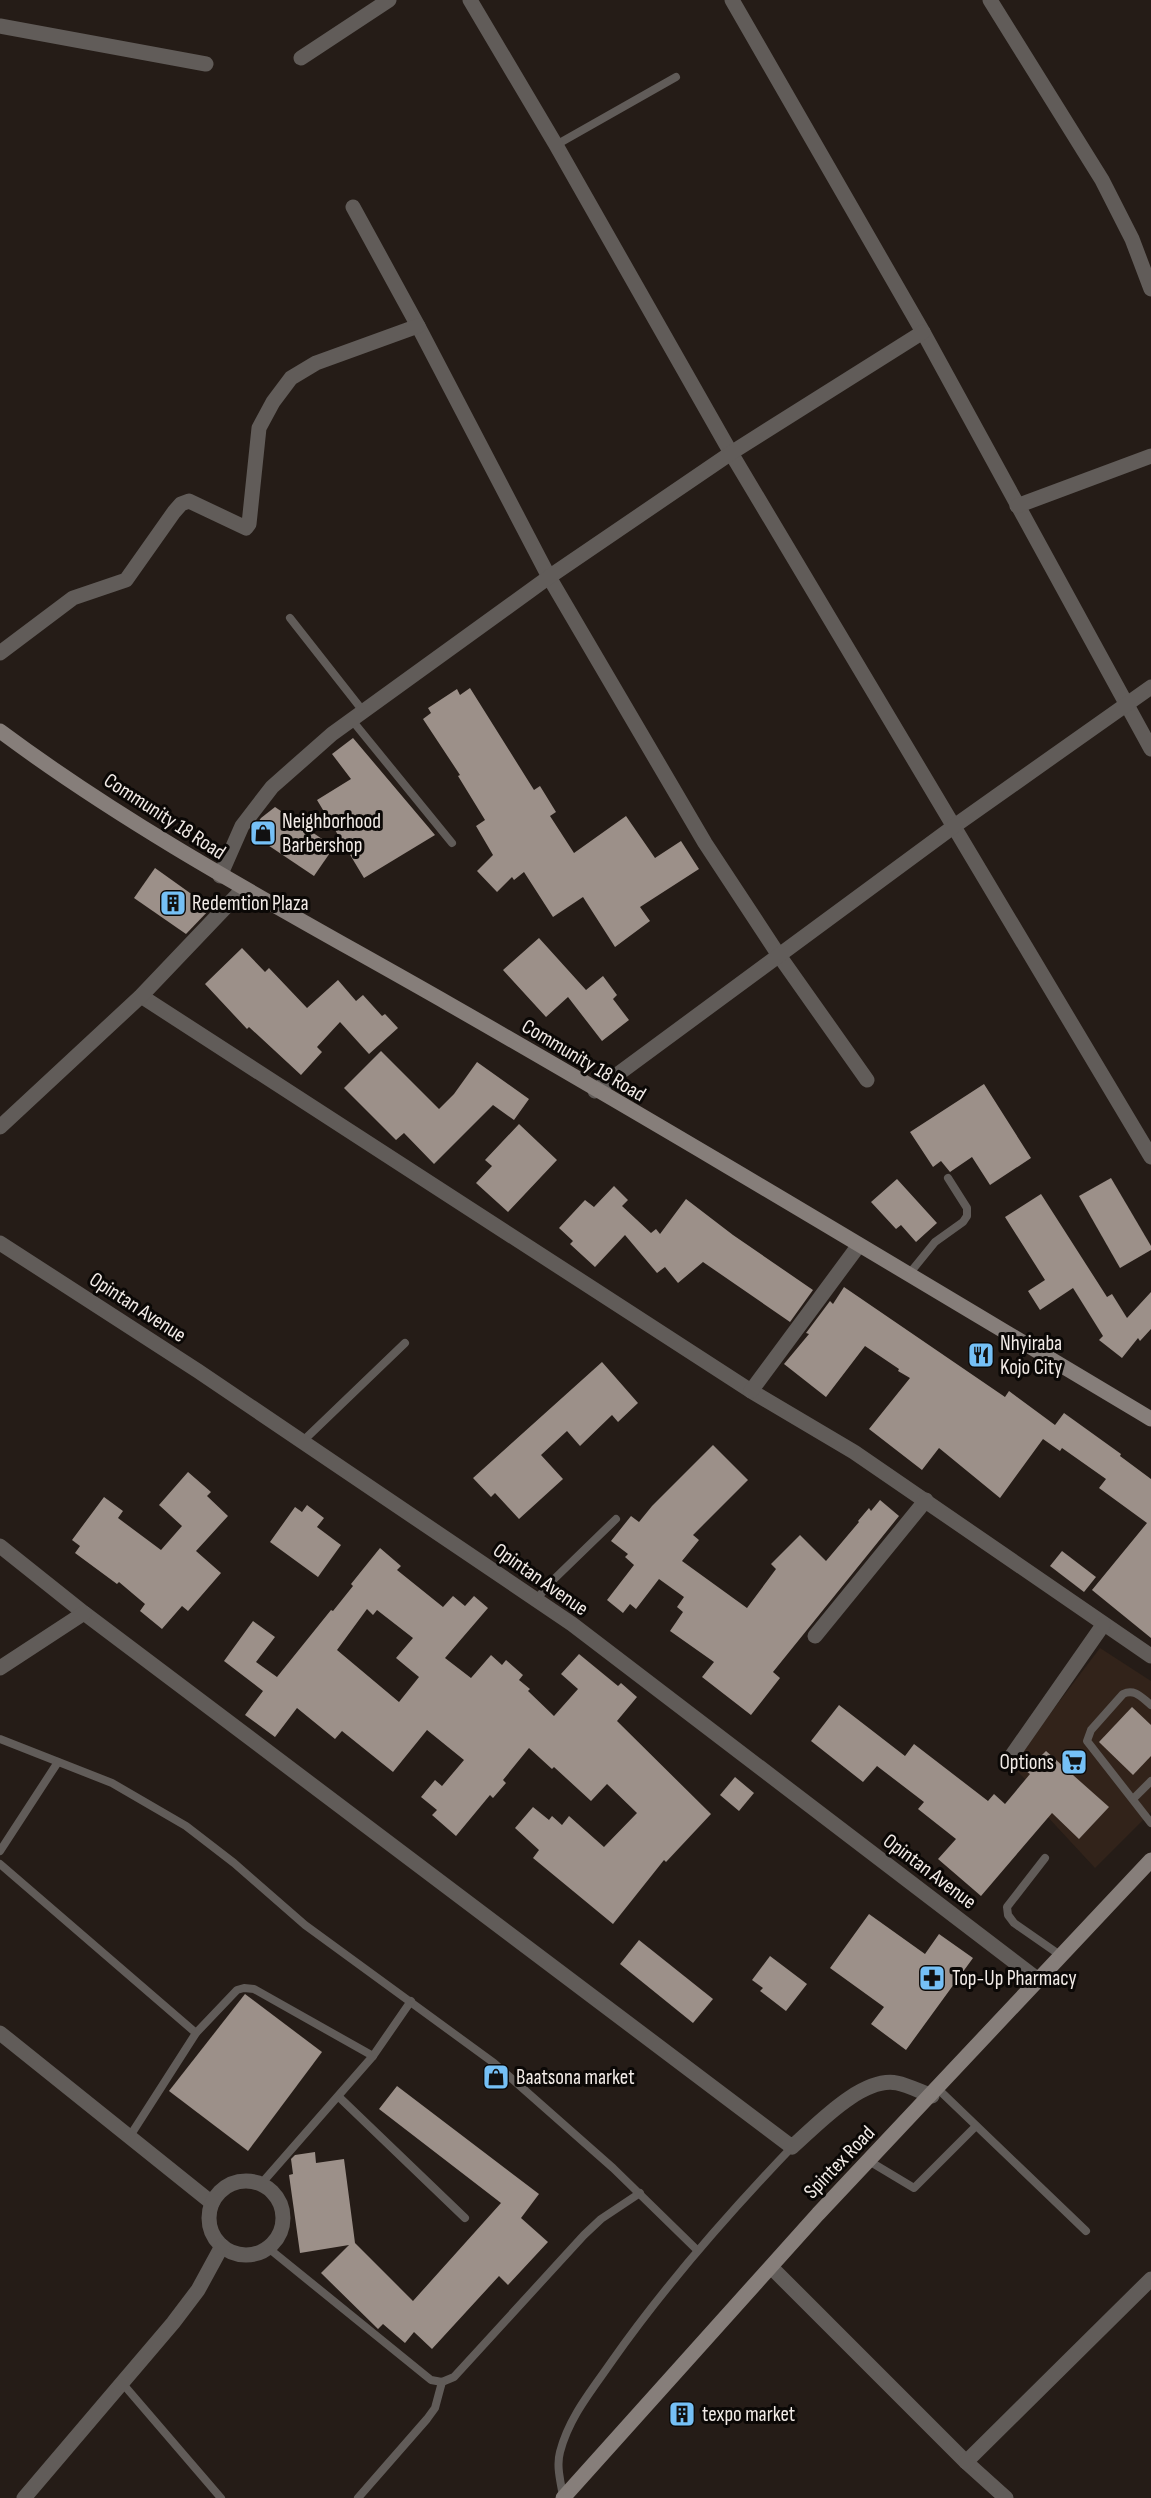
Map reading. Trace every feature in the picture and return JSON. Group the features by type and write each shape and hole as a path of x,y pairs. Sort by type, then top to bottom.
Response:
{"main road":[{"name":"Community 18 Road","path":"0,731 79,785 243,890 448,1004 909,1274 1151,1419"},
{"name":"Spintex Road","path":"563,2498 869,2161 1037,1979 1151,1860"}],"street":[{"path":"301,58 389,0"},
{"path":"470,0 556,145 731,453 1151,1157"},
{"path":"732,0 923,333 1151,749"},
{"path":"990,0 1102,180 1129,231 1151,289"},
{"path":"0,26 206,64"},
{"path":"353,207 549,577 705,843 778,954 867,1080"},
{"path":"0,653 73,598 126,580 174,512 184,502 189,501 246,528 249,524 259,428 273,402 291,378 316,363 418,326"},
{"path":"220,876 242,826 272,787 357,715 549,577 731,453 923,333"},
{"path":"1017,506 1151,456"},
{"path":"595,1091 953,826 1151,687"},
{"path":"0,1127 141,996 243,890"},
{"path":"141,996 751,1390 854,1452 1151,1656"},
{"name":"Opintan Avenue","path":"0,1243 303,1441 572,1624 1037,1979"},
{"path":"751,1390 859,1245"},
{"path":"815,1636 926,1500"},
{"path":"0,1546 84,1613 792,2147 844,2102 874,2084 895,2082 935,2092"},
{"path":"0,1668 84,1613"},
{"path":"1008,1761 1103,1625"},
{"path":"0,2033 212,2203"},
{"path":"242,2181 261,2184 275,2196 282,2214 279,2232 267,2247 259,2252 240,2254 222,2246 211,2231 209,2212 212,2203 224,2188 232,2183 242,2181"},
{"path":"24,2498 123,2384 198,2289 222,2246"},
{"path":"772,2268 966,2462 1006,2498"},
{"path":"966,2462 1151,2279"}],"lane":[{"path":"556,145 676,77"},
{"path":"290,618 357,715 452,843"},
{"path":"909,1274 935,1242 963,1222 967,1216 967,1208 948,1178"},
{"path":"303,1441 405,1343"},
{"path":"536,1600 549,1584 616,1519"},
{"path":"1151,1705 1134,1692 1129,1691 1123,1694 1088,1735 1087,1741 1151,1822"},
{"path":"0,1739 112,1783 186,1826 234,1863 305,1925 494,2063 640,2193 697,2250"},
{"path":"0,1851 58,1762"},
{"path":"1133,1799 1151,1781"},
{"path":"1045,1858 1007,1907 1008,1916 1014,1923 1060,1955"},
{"path":"0,1864 196,2033"},
{"path":"130,2136 196,2033 237,1990 254,1989 373,2056"},
{"path":"261,2184 373,2056 411,2001"},
{"path":"935,2092 976,2126 1086,2231"},
{"path":"339,2097 465,2218"},
{"path":"869,2161 914,2188 976,2126"},
{"path":"563,2498 558,2468 560,2452 573,2416 639,2323 697,2250 792,2147"},
{"path":"267,2247 431,2380 442,2382 454,2377 584,2235 602,2219 640,2193"},
{"path":"358,2498 435,2408 442,2382"},
{"path":"123,2384 221,2498"}],"shaded area":[{"path":"1100,1648 1151,1681 1151,1812 1095,1868 1045,1814 1048,1802 1011,1765"}],"building":[{"path":"470,688 534,790 540,786 556,812 550,816 574,853 626,816 655,858 681,841 699,869 640,907 650,921 615,947 583,897 553,917 524,872 514,880 512,877 497,892 477,871 493,855 476,826 485,820 458,776 460,775 423,719 431,713 428,708 457,689 460,695"},
{"path":"353,738 435,835 364,878 317,800 351,779 332,754"},
{"path":"275,807 334,847 314,876 250,833 261,818"},
{"name":"Redemtion Plaza","path":"155,868 211,908 186,934 134,898"},
{"path":"539,938 586,990 603,976 617,995 613,999 629,1020 602,1041 568,997 546,1017 503,970"},
{"path":"242,948 265,972 269,968 307,1008 338,980 356,1001 363,995 382,1016 385,1014 398,1028 369,1054 340,1022 317,1047 322,1052 301,1075 249,1027 247,1029 205,984"},
{"path":"381,1051 439,1109 454,1094 477,1062 529,1099 514,1120 493,1105 434,1164 404,1133 396,1140 344,1088"},
{"path":"984,1084 1031,1158 990,1185 972,1157 950,1172 941,1161 933,1167 910,1132"},
{"path":"519,1124 557,1160 508,1212 476,1183 492,1166 485,1160"},
{"path":"1111,1178 1151,1246 1151,1250 1120,1268 1079,1196"},
{"path":"897,1179 937,1223 916,1242 901,1225 896,1229 871,1202"},
{"path":"614,1186 628,1200 622,1206 651,1233 656,1229 660,1234 686,1199 733,1235 813,1290 790,1322 703,1262 678,1283 665,1267 657,1273 625,1235 595,1267 570,1244 573,1241 559,1228 585,1200 594,1207"},
{"path":"1041,1194 1107,1297 1112,1294 1127,1318 1151,1292 1151,1329 1140,1341 1138,1338 1122,1358 1099,1340 1103,1336 1073,1288 1040,1310 1028,1291 1045,1280 1005,1217"},
{"path":"844,1287 1005,1397 1009,1391 1055,1425 1064,1413 1151,1479 1151,1638 1092,1590 1147,1523 1099,1488 1106,1479 1062,1448 1060,1451 1043,1439 1000,1498 939,1448 922,1470 869,1429 910,1378 865,1346 826,1397 784,1364 809,1334 806,1333 830,1301 833,1304"},
{"path":"602,1362 638,1403 618,1422 612,1415 580,1446 567,1431 541,1455 563,1479 519,1519 495,1493 491,1497 473,1478"},
{"path":"713,1445 748,1480 693,1535 699,1540 682,1561 747,1608 776,1569 771,1564 800,1535 826,1561 869,1508 871,1511 880,1500 899,1516 773,1672 780,1678 751,1715 702,1677 714,1662 670,1631 683,1612 677,1607 684,1597 659,1579 636,1609 630,1604 623,1613 607,1600 634,1565 625,1557 628,1554 611,1541 631,1516 639,1522"},
{"path":"188,1472 211,1492 207,1496 228,1516 196,1551 221,1573 188,1611 182,1606 162,1629 140,1611 145,1604 119,1582 117,1584 75,1553 80,1546 72,1540 104,1497 123,1511 118,1518 161,1550 182,1526 159,1505"},
{"path":"307,1505 324,1518 317,1527 341,1545 318,1577 270,1542 295,1507 302,1512"},
{"path":"380,1548 401,1566 397,1570 443,1607 453,1596 465,1606 474,1596 488,1608 445,1658 471,1678 491,1655 502,1665 506,1660 523,1675 519,1680 530,1689 528,1691 554,1716 578,1689 561,1674 579,1654 618,1686 621,1683 637,1697 617,1721 711,1814 666,1862 664,1860 613,1924 533,1858 539,1850 515,1828 533,1807 549,1820 552,1816 562,1825 569,1816 604,1847 637,1813 607,1784 591,1801 554,1767 552,1769 529,1748 503,1780 506,1783 493,1798 490,1795 456,1836 432,1815 437,1810 421,1797 435,1780 442,1786 464,1760 427,1730 393,1772 342,1731 335,1739 297,1708 275,1737 245,1715 263,1691 224,1661 253,1621 275,1637 256,1662 277,1677 353,1586 351,1584","holes":["367,1609 373,1615 377,1610 413,1638 396,1658 419,1677 399,1702 337,1650"]},
{"path":"1062,1551 1096,1577 1084,1592 1050,1566"},
{"path":"839,1705 905,1756 914,1744 988,1801 994,1794 1005,1804 1030,1774 1026,1771 1046,1751 1109,1807 1079,1839 1052,1813 981,1896 938,1859 956,1839 918,1809 924,1802 877,1766 863,1782 811,1741"},
{"path":"1132,1707 1151,1725 1151,1756 1133,1775 1099,1742"},
{"path":"735,1777 754,1793 739,1811 720,1795"},
{"path":"869,1914 925,1954 939,1934 973,1958 906,2050 871,2024 884,2007 830,1968"},
{"path":"639,1940 713,1999 693,2023 620,1964"},
{"path":"770,1956 807,1984 786,2011 760,1991 763,1988 752,1980"},
{"path":"245,1994 322,2052 248,2151 169,2091"},
{"path":"397,2086 539,2194 521,2218 548,2242 508,2285 499,2276 432,2349 414,2332 405,2343 383,2324 378,2329 321,2273 349,2245 300,2253 289,2175 293,2174 291,2159 295,2155 315,2152 316,2163 344,2159 355,2243 413,2301 501,2203 379,2109"}],"place":[{"name":"Neighborhood Barbershop","path":"263,833"},
{"name":"Redemtion Plaza","path":"173,903"},
{"name":"Nhyiraba Kojo City","path":"981,1355"},
{"name":"Options","path":"1074,1762"},
{"name":"Top-Up Pharmacy","path":"932,1978"},
{"name":"Baatsona market","path":"496,2077"},
{"name":"texpo market","path":"682,2414"}]}
